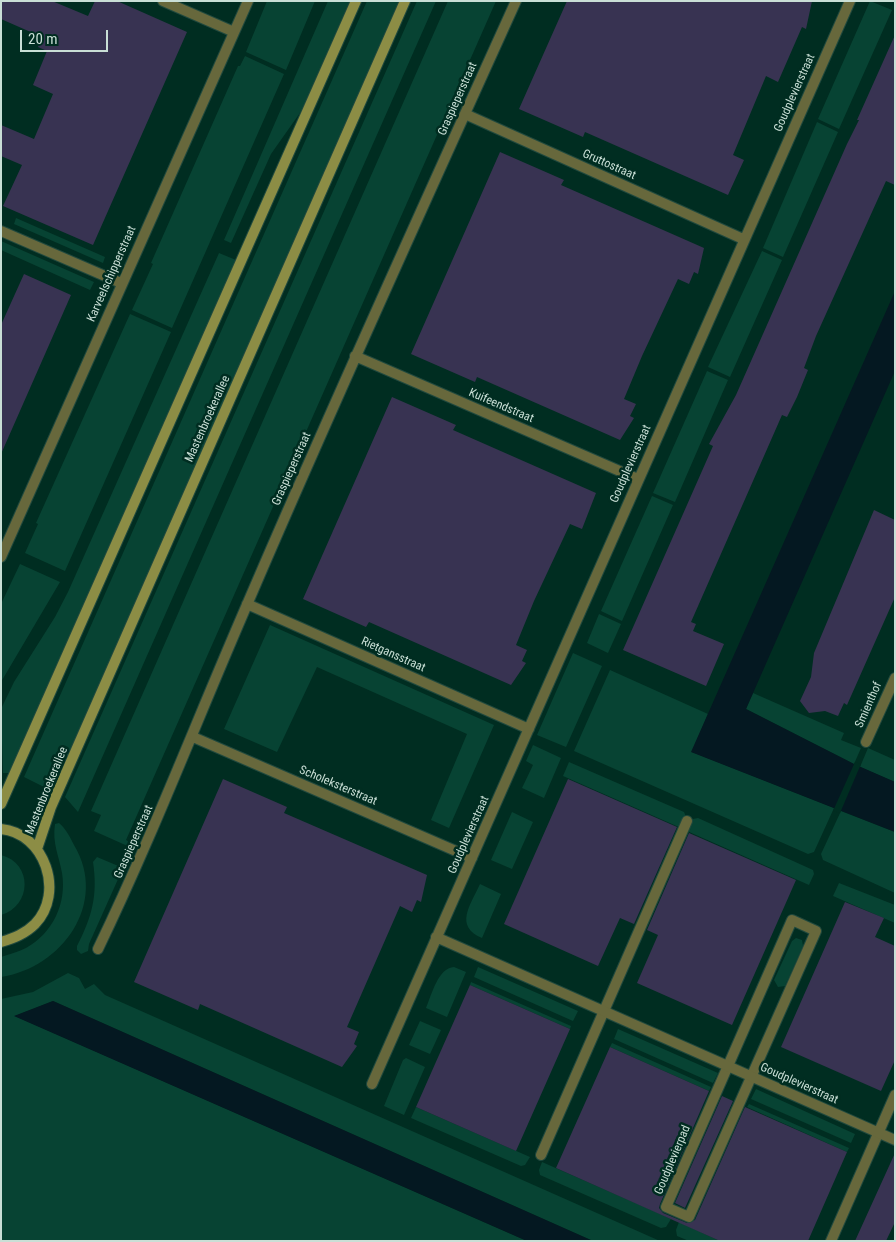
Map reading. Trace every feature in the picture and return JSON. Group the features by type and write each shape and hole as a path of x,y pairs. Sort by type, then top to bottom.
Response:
{"main road":[{"path":"1,804 356,1"},
{"name":"Mastenbroekerallee","path":"37,849 51,807 405,1"},
{"path":"1,829 24,837 37,849 46,866 49,879 46,906 36,923 20,936 1,942"}],"street":[{"path":"163,1 234,32"},
{"name":"Karveelschipperstraat","path":"1,557 5,540 248,1"},
{"name":"Graspieperstraat","path":"98,949 138,867 247,604 355,356 516,1"},
{"name":"Goudplevierstraat","path":"372,1084 743,239 850,1"},
{"name":"Gruttostraat","path":"465,114 743,239"},
{"path":"1,231 122,283"},
{"name":"Kuifeendstraat","path":"355,356 638,479"},
{"name":"Rietgansstraat","path":"247,604 529,729"},
{"name":"Smienthof","path":"866,742 895,678"},
{"name":"Scholeksterstraat","path":"193,738 472,858"},
{"path":"542,1155 688,821"},
{"name":"Goudplevierpad","path":"792,920 816,931 752,1077 689,1217 666,1207 792,920"},
{"name":"Goudplevierstraat","path":"436,937 895,1140"},
{"path":"831,1241 895,1095"}],"green space":[{"path":"267,1 315,1 286,70 246,52"},
{"path":"328,1 350,1 302,110 271,154 231,243 224,240"},
{"path":"367,1 400,1 53,789 50,790 24,777"},
{"path":"417,1 436,1 78,812 65,797"},
{"path":"448,1 496,1 126,840 133,844 132,848 94,831 101,815 91,811"},
{"path":"870,1 892,10 839,129 818,119"},
{"path":"245,56 284,74 172,328 132,310 238,66 240,66"},
{"path":"817,122 838,132 783,257 763,248"},
{"path":"16,218 105,257 103,263 14,224"},
{"path":"1,241 94,282 90,290 1,250"},
{"path":"762,251 782,260 730,377 708,367"},
{"path":"219,253 236,260 9,773 3,773 1,709 14,682 55,617 68,592"},
{"path":"130,314 171,332 65,571 25,553 38,524 36,523"},
{"path":"707,371 728,380 675,502 653,493"},
{"path":"652,496 673,505 622,621 601,611"},
{"path":"20,564 60,582 1,682 1,604"},
{"path":"599,614 621,624 608,653 587,643"},
{"path":"270,625 494,725 449,828 431,820 467,734 317,667 277,752 224,729"},
{"path":"573,653 602,666 566,747 537,735"},
{"path":"610,670 708,714 692,752 834,808 814,852 808,854 574,751"},
{"path":"753,693 844,733 841,740 861,748 854,764 746,709"},
{"path":"533,745 561,758 544,798 522,788 533,765 526,761"},
{"path":"868,748 895,760 895,782 860,767"},
{"path":"569,762 684,812 686,817 681,828 563,776"},
{"path":"841,811 895,832 895,893 823,860 821,854"},
{"path":"512,812 533,822 512,869 491,860"},
{"path":"698,818 813,870 814,874 809,885 687,831 693,819"},
{"path":"59,823 74,845 83,867 86,889 82,910 74,929 60,947 43,961 23,971 1,977 1,957 26,948 36,942 51,926 60,906 63,884 54,831 55,824"},
{"path":"1,855 19,866 25,885 19,903 1,915"},
{"path":"97,857 123,868 89,944 88,951 81,954 77,950 77,946 90,915 95,885 93,862"},
{"path":"839,883 895,905 895,923 833,896"},
{"path":"480,884 501,894 482,938 468,928 466,921 469,908"},
{"path":"796,938 802,940 803,946 785,986 778,987 774,980 792,941"},
{"path":"454,967 466,972 447,1017 426,1008 440,977 448,968"},
{"path":"478,967 578,1011 573,1021 474,977"},
{"path":"68,973 79,978 85,989 94,984 105,995 660,1241 593,1241 53,1001 15,1016 527,1241 1,1241 1,999 33,992"},
{"path":"471,982 571,1026 570,1029 470,985"},
{"path":"420,1021 441,1030 430,1054 409,1045"},
{"path":"618,1029 718,1073 713,1083 614,1039"},
{"path":"612,1043 711,1087 709,1091 610,1047"},
{"path":"406,1058 425,1067 404,1115 384,1106 403,1060"},
{"path":"756,1089 855,1134 851,1143 751,1099"},
{"path":"749,1104 849,1148 847,1152 747,1107"},
{"path":"416,1107 530,1157 525,1165 521,1166 411,1118"},
{"path":"542,1162 671,1219 666,1227 661,1228 540,1175 539,1170"},
{"path":"679,1222 720,1241 689,1241 677,1236 676,1230"}],"water":[{"path":"895,291 895,371 746,709 854,764 895,782 895,832 691,752"},
{"path":"53,1001 593,1241 527,1241 14,1016"}],"pier":[{"path":"855,762 861,764 840,813 833,811"}],"building":[{"path":"1,1 52,1 88,16 95,1 117,1 187,32 93,245 3,206 22,165 1,156 1,125 34,139 53,94 33,85 47,51 38,47 42,37 1,19"},
{"path":"567,1 812,1 806,29 802,27 778,82 766,76 733,155 744,160 728,195 585,132 583,137 519,109"},
{"path":"895,35 895,185 886,181 816,336 804,368 808,370 797,397 787,417 782,415 691,622 696,624 693,631 724,644 706,686 623,650 713,446 709,444 736,395"},
{"path":"500,152 564,180 561,185 704,248 698,274 694,272 689,284 678,279 642,356 624,399 636,404 630,416 634,418 620,440 477,377 475,382 411,354"},
{"path":"24,274 71,295 1,454 1,325"},
{"path":"392,397 456,425 453,430 596,493 582,529 570,524 534,601 516,645 527,650 522,661 526,663 511,685 369,622 366,627 303,599"},
{"path":"874,510 895,520 895,597 847,705 844,703 838,716 825,711 809,713 800,701 811,677 814,653"},
{"path":"223,779 287,807 284,813 427,875 421,902 417,900 412,912 400,906 347,1027 359,1032 354,1044 357,1046 342,1067 200,1004 198,1010 134,982"},
{"path":"568,779 677,827 634,924 620,918 598,966 504,924"},
{"path":"689,833 796,880 732,1025 637,983 658,935 647,930"},
{"path":"845,902 884,918 875,937 895,946 895,1060 881,1091 781,1047"},
{"path":"470,985 570,1029 516,1151 416,1107"},
{"path":"610,1047 709,1091 660,1204 659,1208 663,1213 687,1223 695,1220 745,1107 847,1152 808,1241 720,1241 556,1168"},
{"path":"722,1096 733,1101 685,1208 675,1203"},
{"path":"895,1153 895,1222 886,1241 855,1241"}]}
